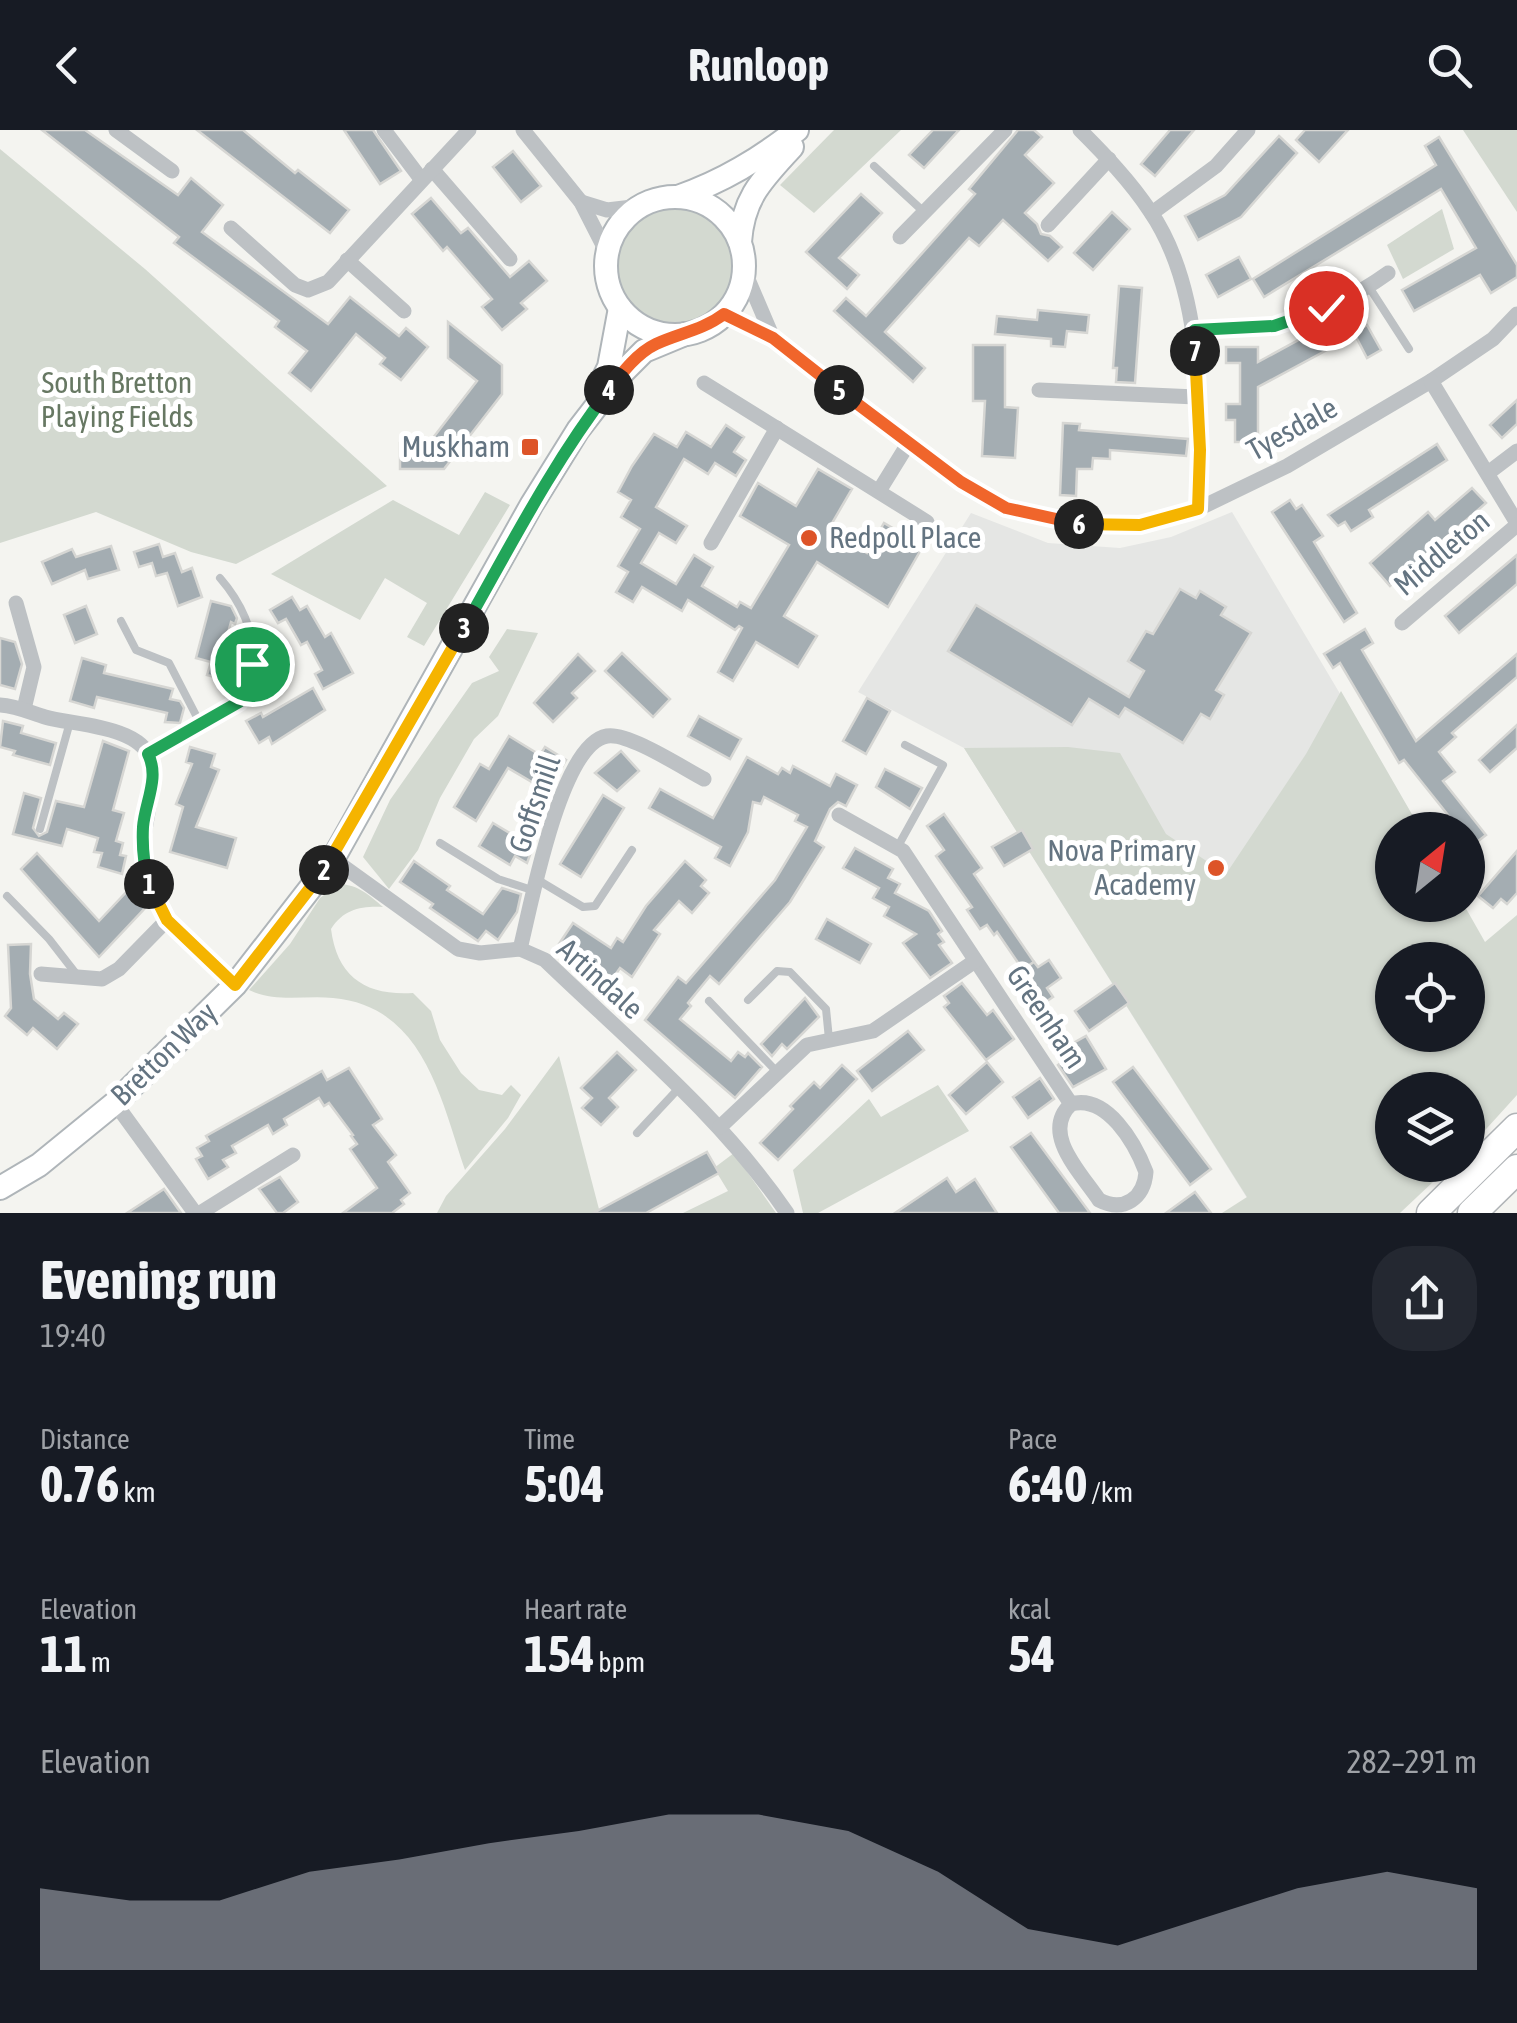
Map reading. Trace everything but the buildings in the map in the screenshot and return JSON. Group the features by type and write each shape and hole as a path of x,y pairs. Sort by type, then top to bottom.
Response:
{"highway":[{"path":"1431,1213 1517,1128"},
{"path":"1472,1213 1517,1169"}],"street":[{"path":"384,130 510,259"},
{"path":"231,228 294,286 308,290 328,282 470,130"},
{"path":"523,130 582,202 607,253"},
{"path":"582,202 607,210 641,206 714,185 754,163 797,130"},
{"path":"641,206 625,218 607,253 606,272 620,308 649,329 684,334 706,328 734,302 744,270 740,242 747,202 808,130"},
{"path":"900,237 1005,130"},
{"path":"1080,130 1110,159 1152,214 1176,266 1195,330 1198,509"},
{"path":"1152,214 1216,166 1248,130"},
{"path":"121,131 172,171"},
{"path":"1048,224 1110,159"},
{"path":"678,197 716,210 740,242"},
{"path":"348,260 404,312"},
{"name":"Tyesdale","path":"744,270 773,338"},
{"path":"1195,330 1274,326 1326,308 1388,272"},
{"name":"Bretton Way","path":"0,1188 39,1165 115,1102 235,985 333,859 532,504 578,430 609,367 620,308"},
{"name":"Tyesdale","path":"724,314 773,338 908,444 1006,508 1077,524 1140,525 1198,509 1287,466 1493,339 1517,314"},
{"name":"Bretton Way","path":"578,430 622,373 644,352 684,334"},
{"name":"Middleton","path":"1402,622 1517,524 1430,380"},
{"path":"704,383 927,522"},
{"path":"1039,390 1196,396"},
{"path":"711,542 778,428"},
{"path":"879,490 908,444"},
{"name":"Middleton","path":"1488,474 1517,452"},
{"path":"16,602 34,667 24,709"},
{"path":"148,754 239,702 252,664"},
{"path":"0,704 117,732 135,741 148,754 154,774 143,826 144,866 151,892 167,920 235,985"},
{"name":"Goffsmill","path":"520,949 559,800 575,762 593,741 609,735 626,740 704,779"},
{"name":"Greenham","path":"839,815 902,851 1072,1104"},
{"name":"Artindale","path":"333,859 458,949 480,954 520,949 545,960 720,1127 758,1171 786,1213"},
{"path":"41,974 102,979 119,969 167,920"},
{"name":"Greenham","path":"720,1127 807,1045 873,1031 975,960"},
{"name":"Greenham","path":"1083,1100 1105,1109 1142,1162 1145,1184 1131,1204 1120,1208 1099,1200 1060,1142 1059,1122 1072,1104 1083,1100"},
{"path":"115,1102 197,1213 293,1155"}],"lane":[{"path":"874,166 924,212"},
{"path":"1369,286 1408,349"},
{"path":"220,578 233,593 252,636 252,664"},
{"path":"121,621 136,650 169,664 201,725"},
{"path":"40,829 70,722"},
{"path":"897,848 943,765 906,745"},
{"path":"440,843 498,879 536,886 584,907 595,906 632,850"},
{"path":"8,896 50,939 80,978"},
{"path":"748,1000 777,972 790,972 826,1009 829,1038"},
{"path":"709,1001 778,1072"},
{"path":"637,1133 679,1088"}],"shaded area":[{"name":"Nova Primary Academy","path":"1232,512 1410,812 1375,812 1375,922 1465,922 1467,942 1375,942 1377,1052 1247,1198 964,748 858,692 971,513 1048,543 1120,548 1171,537"}],"green space":[{"path":"834,130 901,130 814,213 780,185"},
{"path":"1463,130 1517,130 1517,212"},
{"name":"South Bretton Playing Fields","path":"0,149 145,269 387,486 236,564 191,552 96,512 0,543"},
{"path":"675,197 701,203 723,218 738,240 744,266 738,292 723,314 701,329 675,335 649,329 627,314 612,292 606,266 612,240 627,218 649,203"},
{"path":"1442,209 1454,249 1403,279 1387,245"},
{"path":"485,492 510,505 424,646 407,637 427,603 385,578 360,620 271,574 393,500 459,535"},
{"path":"507,629 538,633 498,716 474,739 440,798 418,850 389,889 363,857 390,800 472,683 499,671 489,657"},
{"path":"1341,691 1411,812 1375,812 1375,922 1474,922 1485,942 1517,915 1517,1095 1485,1130 1485,1072 1375,1072 1375,1182 1433,1182 1400,1213 1222,1213 1247,1197 964,748 1068,747 1120,753 1166,834 1226,874 1306,754"},
{"path":"339,884 358,889 383,907 354,910 331,929 334,946 347,971 368,987 413,993 431,1011 440,1040 461,1073 479,1090 502,1095 511,1085 521,1095 508,1118 465,1170 437,1087 424,1061 389,1018 364,1005 333,998 280,997 249,990 290,944 320,898"},
{"path":"559,1056 600,1213 437,1213 446,1196 505,1129"},
{"path":"938,1085 969,1131 818,1213 803,1213 793,1170 869,1099 881,1117"},
{"path":"734,1153 776,1213 683,1213 728,1191 714,1168"}],"place":[{"name":"Muskham","path":"530,447"},
{"name":"Redpoll Place","path":"809,538"},
{"name":"Nova Primary Academy","path":"1216,868"}],"route":[{"path":"252,664 239,702 148,754 154,774 143,826 144,866 151,892 167,920 235,985 333,859 532,504 578,430 622,373 655,344 706,328 724,314 773,338 925,456 1006,508 1077,524 1140,525 1198,509 1195,330 1274,326 1326,308"}]}
